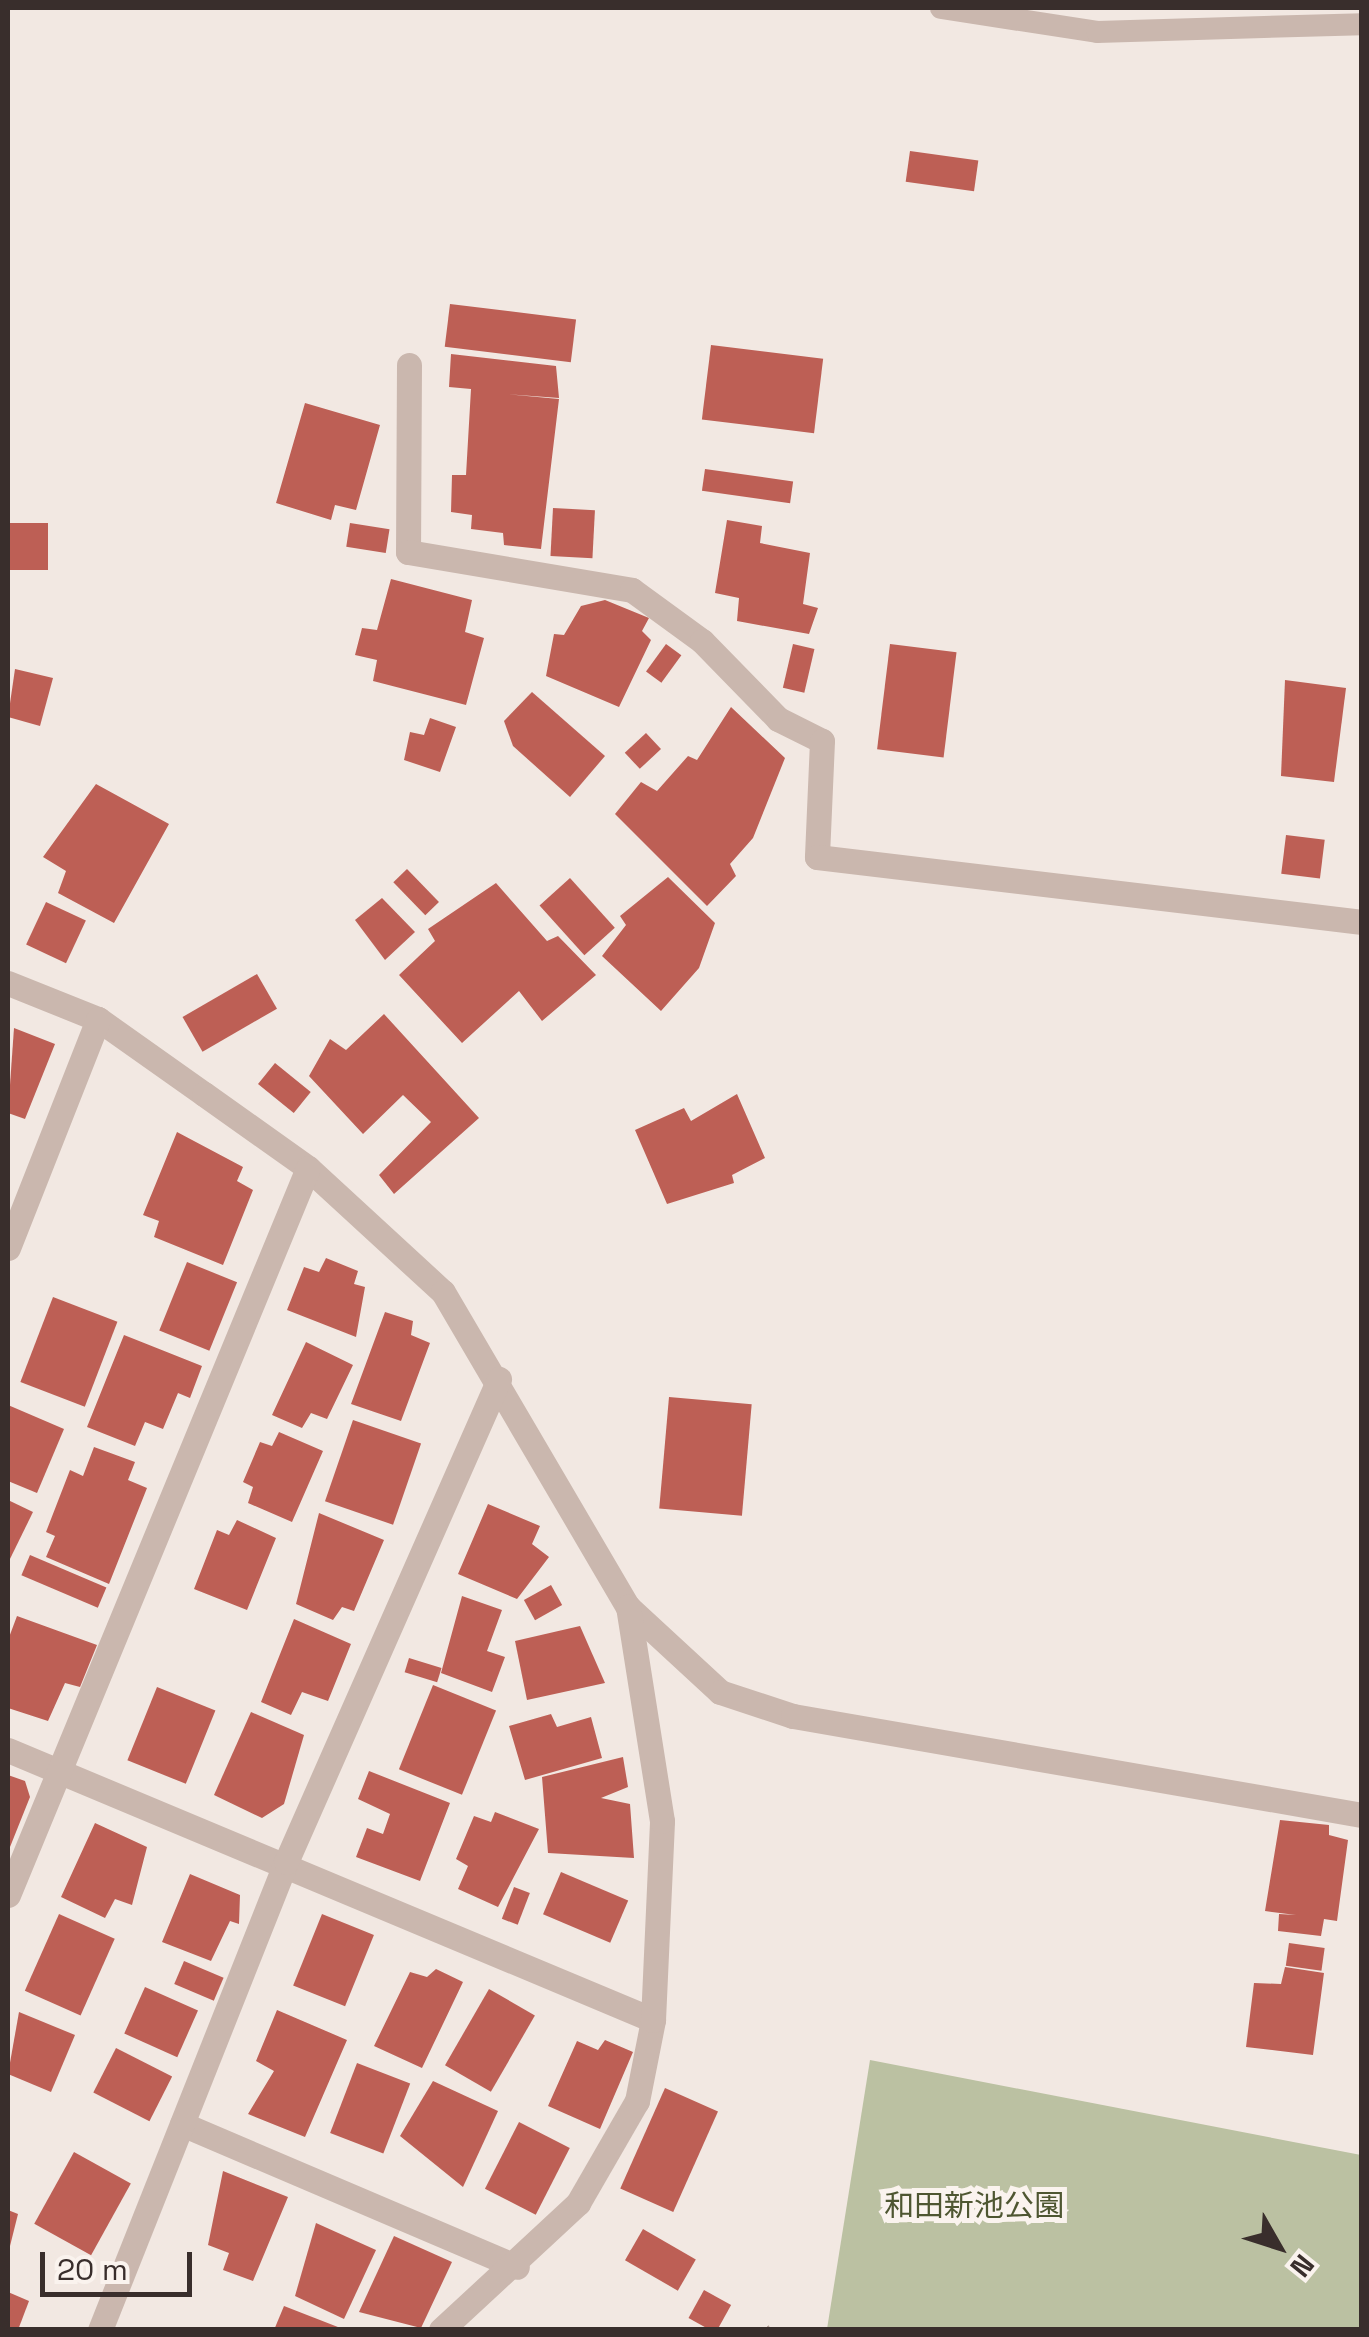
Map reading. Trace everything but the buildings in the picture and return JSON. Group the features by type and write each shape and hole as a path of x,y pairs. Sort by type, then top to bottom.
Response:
{"street":[{"path":"410,365 408,552 632,590 702,641 778,718 822,741 816,857 1362,922"},
{"path":"8,983 98,1019 308,1168 442,1292 499,1379 628,1607 720,1692 793,1716 1362,1815"},
{"path":"8,1248 98,1019"},
{"path":"8,1895 308,1168"},
{"path":"100,2330 286,1862 499,1379"},
{"path":"440,2330 517,2266 578,2203 638,2101 653,2020 662,1821 628,1607"},
{"path":"8,1750 286,1862 653,2020"},
{"path":"182,2124 517,2266"}],"lane":[{"path":"942,8 1097,32 1362,24"}],"green space":[{"name":"和田新池公園","path":"870,2060 1361,2155 1361,2329 827,2329"}]}
